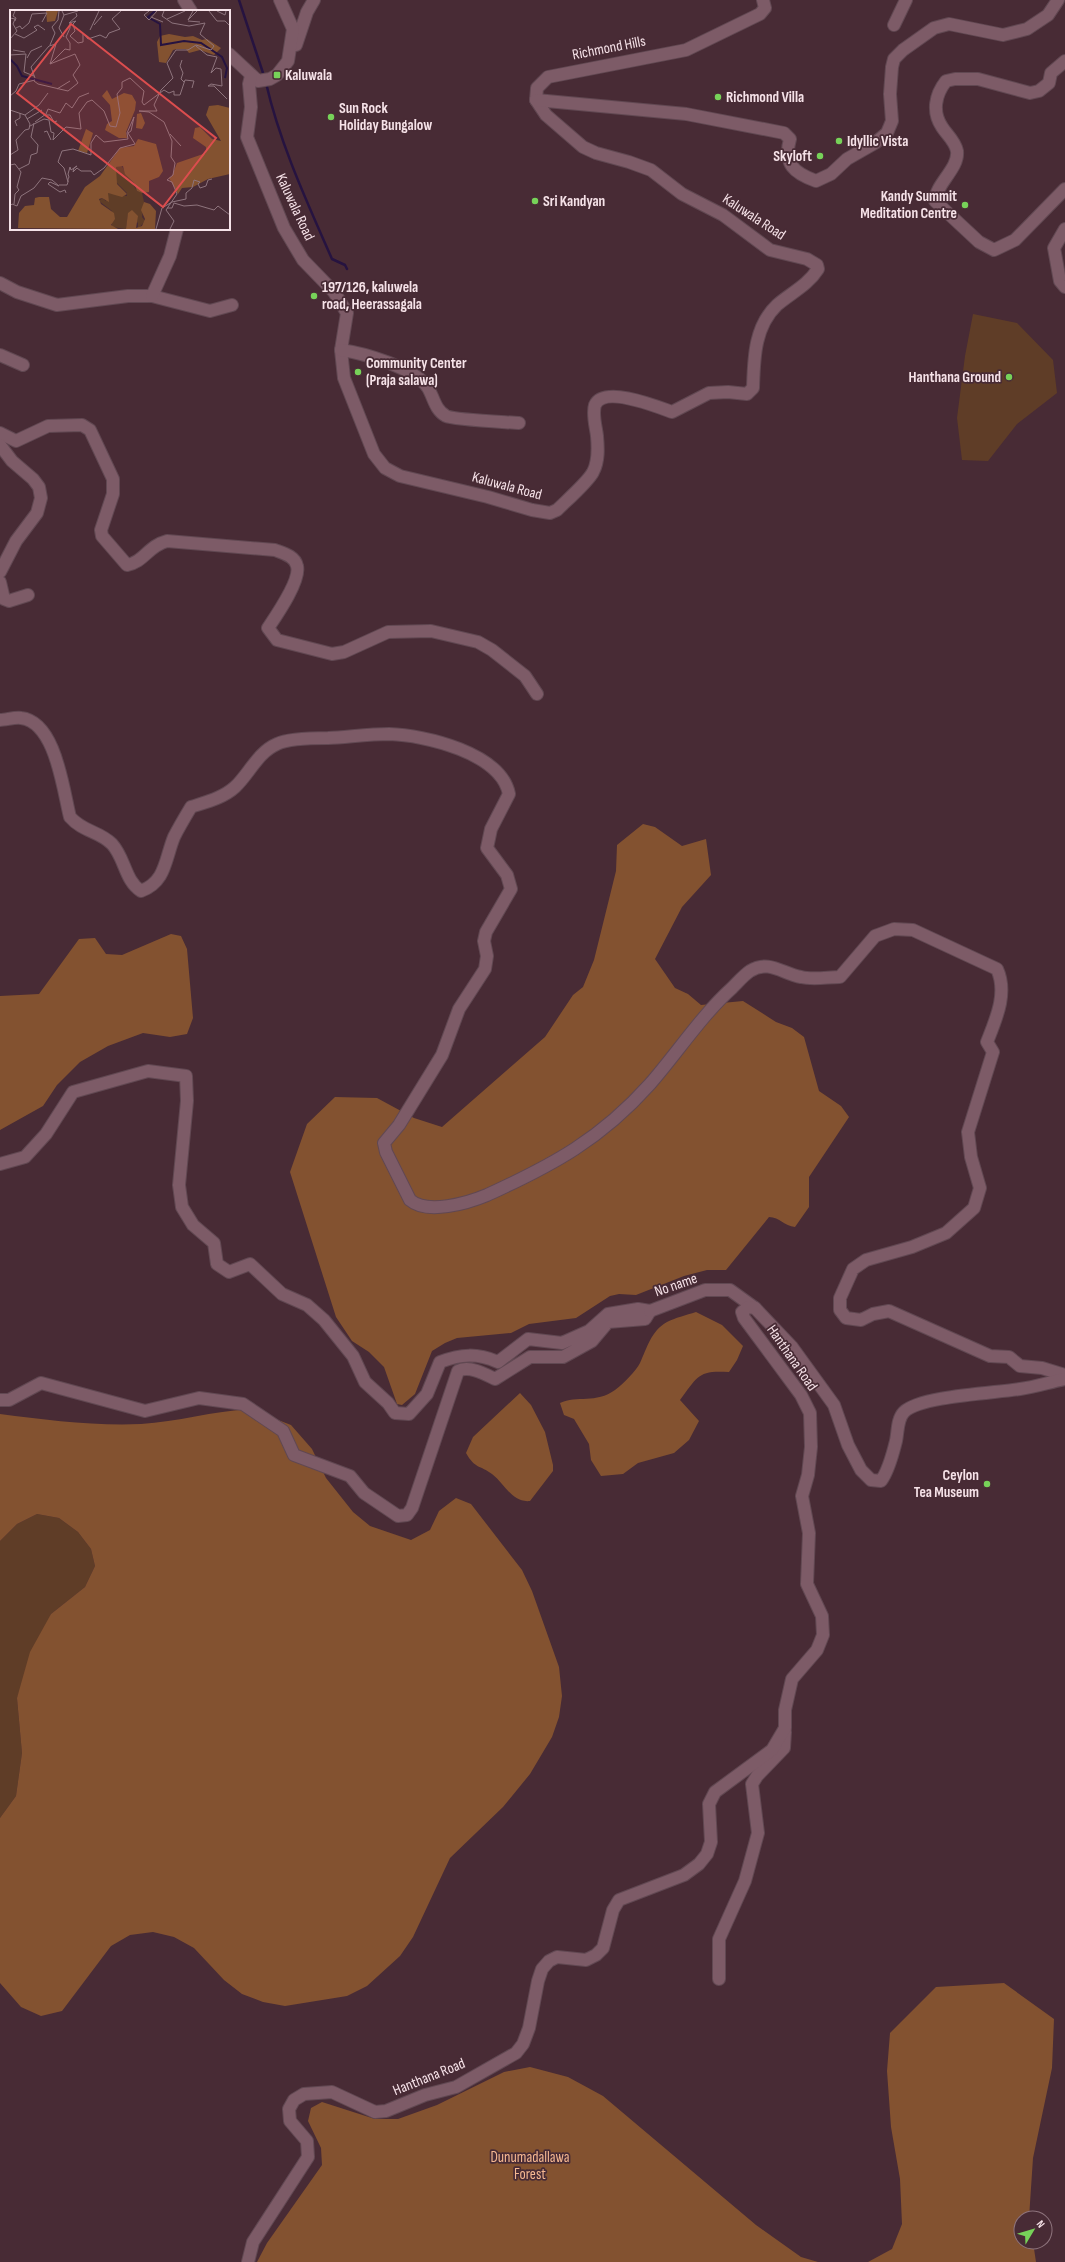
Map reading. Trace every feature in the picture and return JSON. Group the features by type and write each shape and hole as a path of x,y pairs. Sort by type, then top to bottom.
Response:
{"street":[{"path":"184,0 190,10"},
{"path":"280,0 293,29 288,60"},
{"path":"230,55 259,79 277,75 288,60 297,43 307,12 314,0"},
{"name":"Richmond Hills","path":"536,100 537,88 548,76 686,50 760,14 765,8 763,0"},
{"path":"894,24 906,0"},
{"path":"536,100 686,114 784,133 790,139 786,153 791,164 800,175 816,181 831,174 846,159 875,143 887,133 892,121 890,94 892,67 894,58 903,50 934,28 949,24 1003,35 1027,29 1048,14 1058,0"},
{"path":"1065,61 1052,73 1049,83 1039,91 1030,94 978,79 955,79 946,81 938,94 936,104 937,116 942,127 953,141 957,151 956,161 936,193 935,201 979,242 994,250 1015,240 1065,189"},
{"name":"Kaluwala Road","path":"259,79 249,84 251,108 247,138 284,228 303,260 334,292 347,313 341,350 344,378 374,454 385,468 400,476 488,497 532,510 550,513 557,510 593,472 598,451 594,413 596,405 600,400 610,396 624,397 672,412 709,393 728,392 747,394 753,388 754,347 763,327 776,306 812,279 818,269 817,265 807,259 770,250 723,215 682,194 651,170 596,153 583,147 546,115 536,100"},
{"path":"1065,229 1054,248 1060,281 1065,287"},
{"path":"152,296 170,256 177,230"},
{"path":"0,283 17,292 56,305 128,296 152,296 210,312 232,304"},
{"path":"341,350 386,361 420,379 428,388 433,403 446,416 519,423"},
{"path":"0,355 23,364"},
{"path":"0,433 16,441 48,426 82,426 90,430 113,479 113,494 101,530 102,536 127,564 135,563 156,544 167,541 275,550 291,556 297,566 296,573 286,602 268,628 277,640 332,654 344,652 388,632 431,631 478,642 492,650 526,676 537,694"},
{"path":"0,445 12,461 33,478 39,487 41,498 37,513 16,541 0,572"},
{"path":"0,582 4,599 9,600 28,595"},
{"path":"0,720 22,718 38,726 51,744 70,817 78,826 101,836 112,844 123,862 133,885 141,891 152,887 160,878 174,837 191,807 222,796 235,788 257,760 277,744 310,739 389,734 436,741 487,762 504,778 509,794 491,829 486,848 507,875 511,889 486,932 484,941 487,956 485,970 459,1009 442,1055 400,1125 384,1143 386,1152 406,1193 416,1205 432,1207 468,1203 529,1176 583,1145 614,1121 650,1084 720,999 750,971 771,966 802,978 840,977 875,936 894,929 913,930 997,969 1002,980 1001,1001 987,1042 993,1052 968,1132 971,1158 980,1188 974,1208 946,1233 912,1247 866,1260 853,1269 840,1298 840,1310 846,1318 861,1320 873,1314 890,1310 990,1356 1009,1357 1020,1366 1042,1368 1065,1375"},
{"path":"0,1164 25,1157 46,1134 73,1092 148,1071 186,1076 187,1101 179,1185 182,1207 193,1225 214,1243 217,1264 229,1272 250,1264 282,1294 307,1305 324,1320 353,1356 365,1382 388,1403 395,1413 409,1414 427,1394 440,1362 459,1355 484,1356 498,1362 528,1338 562,1343 589,1331 608,1314 638,1309 650,1311"},
{"name":"No name","path":"0,1400 8,1400 41,1383 145,1411 199,1398 243,1404 283,1431 294,1455 350,1476 370,1497 398,1516 407,1515 412,1508 458,1371 462,1368 475,1370 496,1379 530,1357 563,1357 592,1341 608,1322 645,1318 650,1311 705,1290 730,1290 755,1308"},
{"name":"Hanthana Road","path":"248,2262 253,2242 308,2157 306,2141 290,2121 289,2109 294,2100 304,2094 332,2092 375,2112 386,2111 425,2095 456,2087 516,2052 525,2039 542,1969 549,1961 557,1957 586,1960 596,1955 603,1948 613,1910 619,1900 684,1875 699,1864 707,1854 711,1842 709,1804 715,1792 772,1750 785,1728 785,1710 792,1679 817,1650 823,1635 822,1616 807,1584 808,1533 802,1496 808,1475 811,1447 810,1413 801,1395 744,1318 742,1312 748,1307 755,1308 792,1347 834,1405 854,1457 861,1470 871,1480 881,1480 885,1475 896,1442 899,1421 904,1412 914,1406 942,1399 1021,1389 1065,1379"},
{"path":"719,1979 719,1939 745,1882 758,1833 752,1784 757,1776 784,1748 785,1728"}],"shaded area":[{"name":"Hanthana Ground","path":"973,314 1017,323 1053,360 1057,393 1017,424 988,461 962,460 957,418 965,356"},
{"path":"37,1514 59,1518 78,1532 91,1549 95,1566 85,1587 51,1614 17,1698 22,1753 16,1796 0,1818 0,1541 17,1524"}],"green space":[{"path":"643,824 655,827 682,846 706,839 711,875 682,907 655,959 675,988 688,994 701,1005 743,1001 776,1022 792,1028 804,1037 819,1091 841,1106 849,1117 809,1177 809,1207 795,1227 776,1218 769,1217 726,1270 707,1270 684,1276 636,1295 619,1294 610,1296 576,1318 529,1324 511,1333 457,1338 445,1343 432,1351 415,1394 402,1405 397,1404 384,1367 369,1352 352,1341 336,1317 290,1172 307,1124 335,1097 377,1098 414,1118 442,1127 545,1037 573,995 583,987 594,960 616,871 617,845"},
{"path":"171,934 181,936 187,949 193,1018 187,1034 170,1037 143,1033 108,1046 80,1062 57,1085 43,1106 0,1130 0,996 39,994 79,939 95,938 106,954 122,955"},
{"path":"696,1312 722,1325 743,1346 737,1360 729,1372 711,1372 700,1376 695,1380 680,1400 699,1421 689,1440 674,1453 638,1463 623,1474 601,1476 591,1460 589,1444 574,1419 564,1415 560,1403 601,1397 615,1390 638,1366 650,1340 657,1330 667,1322"},
{"path":"520,1393 531,1405 545,1432 553,1465 553,1471 530,1501 524,1501 513,1496 497,1478 472,1462 466,1453 473,1437"},
{"path":"250,1409 291,1425 312,1449 326,1478 353,1512 370,1526 411,1540 430,1530 439,1511 456,1498 471,1504 522,1570 532,1591 559,1667 562,1696 559,1717 552,1737 530,1774 503,1807 450,1858 413,1937 400,1956 367,1986 347,1996 285,2006 263,2002 242,1994 224,1980 194,1948 174,1937 153,1932 130,1935 111,1946 62,2011 41,2016 21,2007 0,1983 0,1818 16,1796 22,1753 17,1698 30,1652 51,1614 85,1587 95,1566 91,1549 78,1532 59,1518 37,1514 17,1524 0,1541 0,1414 70,1422 141,1424"},
{"path":"1004,1983 1054,2019 1052,2068 1033,2158 1030,2210 1013,2210 1013,2250 1034,2250 1036,2262 868,2262 892,2249 902,2224 900,2179 891,2127 887,2071 890,2033 936,1987"},
{"name":"Dunumadallawa Forest","path":"530,2067 568,2077 603,2096 756,2225 801,2257 818,2262 257,2262 267,2243 322,2165 321,2148 308,2121 311,2108 322,2102 375,2119 398,2119 437,2105 504,2072"}],"waterway":[{"path":"239,0 264,76"},
{"path":"266,83 286,150 313,216 332,259 345,265 347,269"}],"place":[{"name":"Kaluwala","path":"277,75"},
{"name":"Richmond Villa","path":"718,97"},
{"name":"Sun Rock Holiday Bungalow","path":"331,117"},
{"name":"Idyllic Vista","path":"839,141"},
{"name":"Skyloft","path":"820,156"},
{"name":"Sri Kandyan","path":"535,201"},
{"name":"Kandy Summit Meditation Centre","path":"965,205"},
{"name":"197/126, kaluwela road, Heerassagala","path":"314,296"},
{"name":"Community Center (Praja salawa)","path":"358,372"},
{"name":"Hanthana Ground","path":"1009,377"},
{"name":"Ceylon Tea Museum","path":"987,1484"}]}
